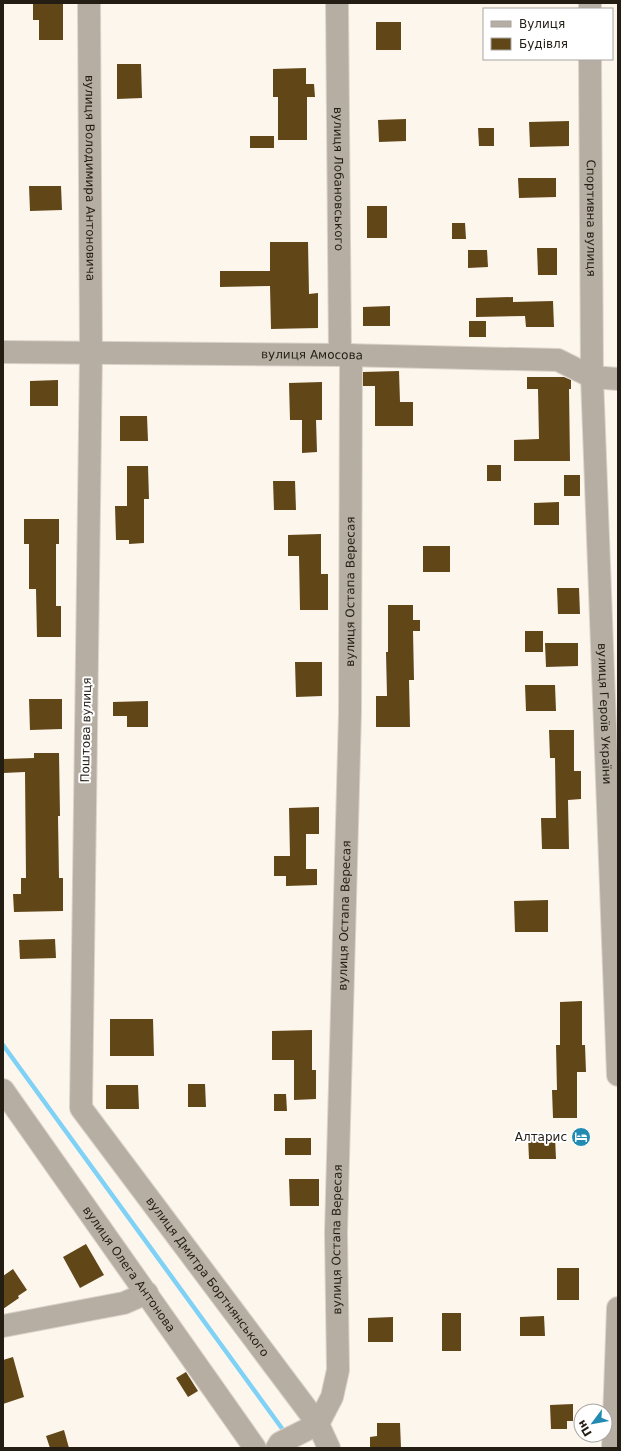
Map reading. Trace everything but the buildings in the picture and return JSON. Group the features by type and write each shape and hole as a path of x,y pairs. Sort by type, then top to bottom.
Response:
{"street":[{"name":"вулиця Володимира Антоновича","path":"88,3 91,353"},
{"name":"вулиця Лобановського","path":"337,3 345,355"},
{"name":"Спортивна вулиця","path":"590,60 592,377"},
{"name":"вулиця Амосова","path":"3,352 345,355 558,360 592,377 618,379"},
{"name":"Поштова вулиця","path":"81,1108 91,353"},
{"name":"вулиця Остапа Вересая","path":"318,1424 332,1397 338,1370 336,1234 350,713 345,355"},
{"name":"вулиця Героїв України","path":"592,377 618,1075"},
{"name":"вулиця Олега Антонова","path":"3,1090 255,1448"},
{"name":"вулиця Дмитра Бортнянського","path":"81,1108 318,1424 329,1448"},
{"path":"3,1326 124,1303 147,1294"},
{"path":"613,1448 618,1308"},
{"path":"279,1445 318,1424"}],"waterway":[{"path":"3,1045 286,1434"}],"place":[{"name":"Алтарис","path":"581,1137"}]}
